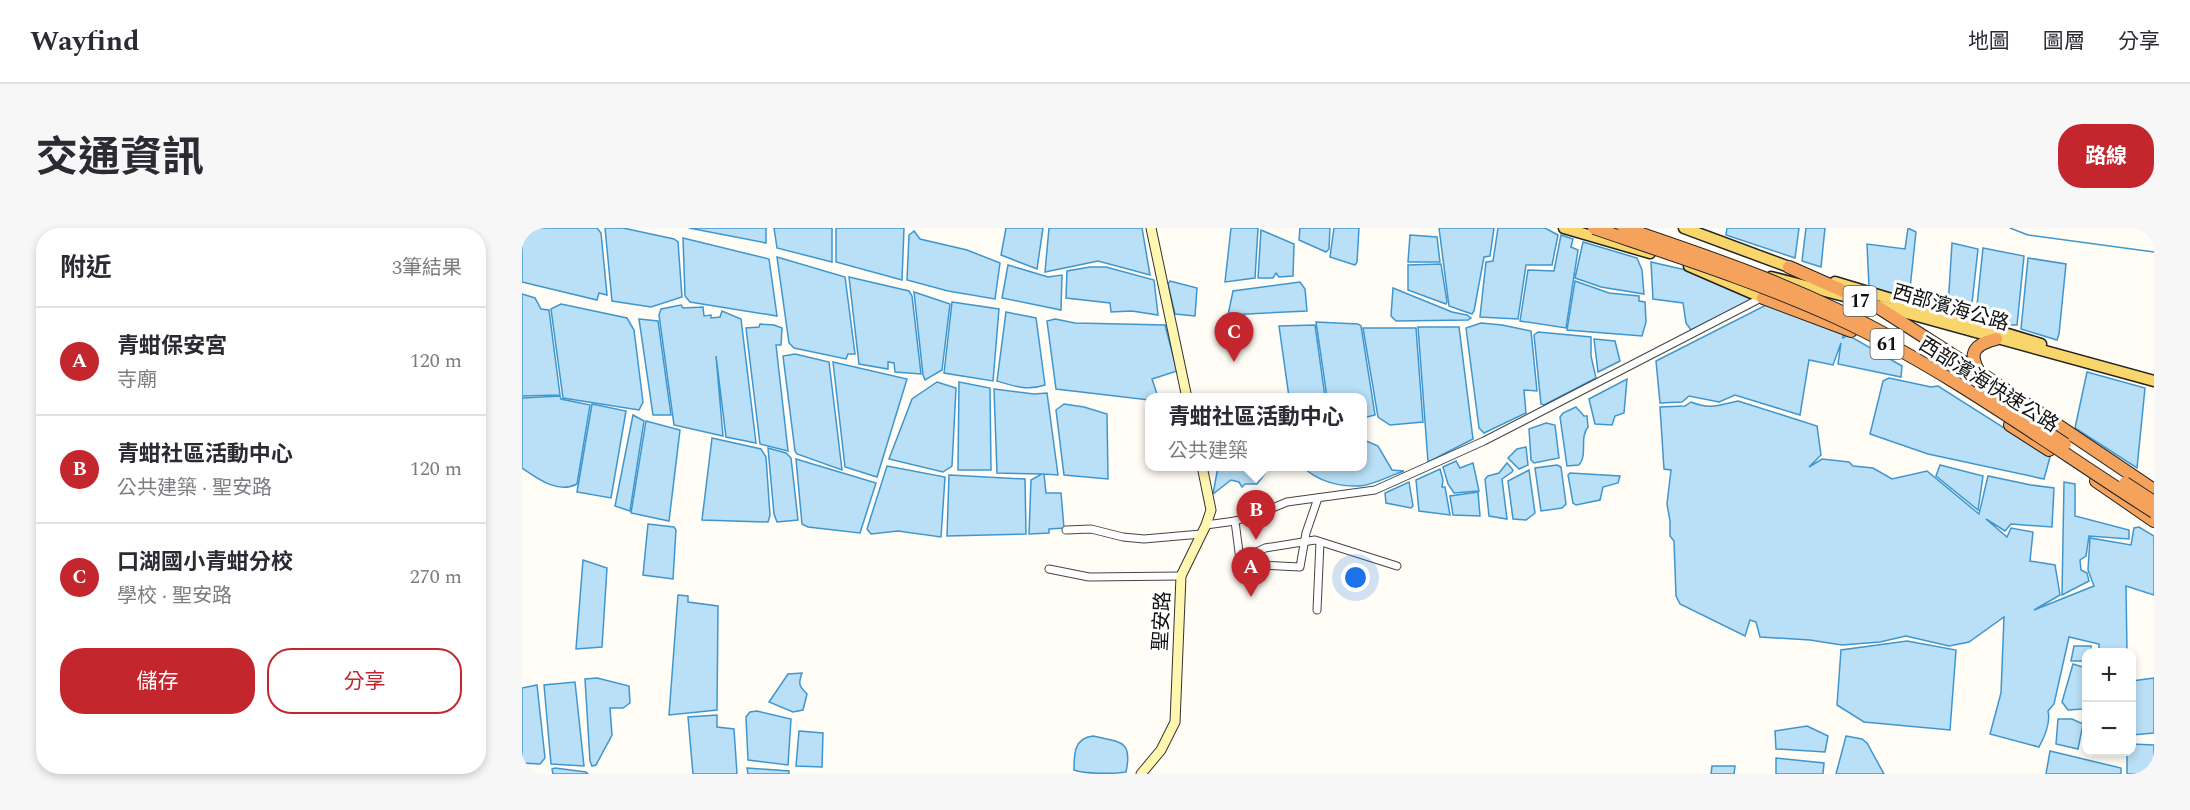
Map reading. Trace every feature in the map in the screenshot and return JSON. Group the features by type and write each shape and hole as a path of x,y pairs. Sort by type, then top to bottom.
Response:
{"highway":[{"name":"西部濱海快速公路","path":"1594,228 1745,280 1838,319 1947,377 2154,512"},
{"name":"西部濱海快速公路","path":"1624,228 1788,286 1844,311 2011,407 2154,502"},
{"path":"1789,267 1873,304 2066,429 2154,490"},
{"path":"1763,298 1839,325 1890,349 2049,450 2154,521"},
{"path":"1979,372 1974,363 1973,354 1985,341 1996,339"}],"main road":[{"name":"西部濱海公路","path":"1563,228 1686,264 1779,278 2154,381"},
{"name":"西部濱海公路","path":"1684,228 1789,267 1879,296 2154,375"},
{"path":"1686,264 1763,298"}],"street":[{"path":"1151,228 1186,393"},
{"path":"1066,530 1091,529 1144,540 1235,521 1287,502 1375,490 1484,441 1763,298 1789,267"},
{"name":"聖安路","path":"1141,774 1161,750 1175,722 1181,576 1211,510 1203,471"},
{"path":"1240,567 1257,565 1300,567 1304,542 1318,498"},
{"path":"1235,521 1240,560 1265,548 1320,542 1397,566"},
{"path":"1317,610 1320,542"},
{"path":"1049,569 1089,577 1181,576"}],"water":[{"path":"522,228 597,228 601,233 607,295 599,293 597,300 522,282"},
{"path":"605,228 623,228 674,239 678,242 682,297 651,307 612,301"},
{"path":"689,228 766,228 766,243"},
{"path":"774,228 832,228 832,262 777,248"},
{"path":"836,228 904,228 902,280 836,262"},
{"path":"1006,228 1043,228 1037,269 1001,255"},
{"path":"1049,228 1142,228 1150,275 1098,261 1045,272"},
{"path":"1231,228 1258,228 1255,278 1225,282"},
{"path":"1300,228 1330,228 1329,249 1326,252 1299,240"},
{"path":"1334,228 1359,228 1355,265 1330,257"},
{"path":"1439,228 1494,228 1490,256 1484,257 1472,314 1449,306"},
{"path":"1498,228 1545,228 1558,235 1552,265 1526,265 1518,319 1480,317 1486,262 1493,261"},
{"path":"1727,228 1799,228 1795,258 1726,235"},
{"path":"1806,228 1825,228 1821,267 1802,261"},
{"path":"1908,228 1916,232 1909,298 1869,287 1867,244 1905,249"},
{"path":"1261,230 1294,244 1293,276 1279,277 1276,273 1273,278 1258,278"},
{"path":"914,231 920,239 967,250 1000,263 995,299 948,291 907,280 909,235"},
{"path":"1410,235 1437,237 1440,262 1408,262"},
{"path":"1561,235 1573,239 1571,247 1578,250 1566,328 1520,321 1528,270 1554,271"},
{"path":"683,238 769,259 777,316 690,302 685,296"},
{"path":"1583,242 1637,258 1642,270 1644,294 1601,287 1575,278"},
{"path":"1952,243 1978,249 1971,312 1948,307"},
{"path":"1983,248 2024,256 2017,325 1976,315"},
{"path":"777,257 845,277 855,354 848,354 846,359 794,348 789,343"},
{"path":"2028,258 2066,264 2057,340 2021,329"},
{"path":"1651,262 1690,271 1758,297 1691,330 1686,323 1683,303 1653,299"},
{"path":"1441,264 1446,304 1408,290 1408,265"},
{"path":"1008,265 1048,277 1062,275 1061,310 1002,298"},
{"path":"1106,267 1154,280 1158,315 1132,311 1111,312 1110,303 1066,298 1067,271"},
{"path":"849,277 909,291 912,296 921,374 895,372 894,363 888,362 888,369 859,364"},
{"path":"1170,281 1197,288 1195,316 1175,314 1168,284"},
{"path":"1575,281 1609,293 1639,296 1639,301 1645,302 1646,322 1642,336 1567,330"},
{"path":"1300,282 1305,289 1307,311 1228,315 1233,291"},
{"path":"1393,288 1471,318 1468,320 1396,321 1391,316"},
{"path":"914,292 950,304 942,370 925,380 923,375"},
{"path":"522,294 535,298 541,309 549,310 560,395 522,396"},
{"path":"952,302 999,309 993,381 944,373"},
{"path":"1770,303 1843,334 1843,338 1848,335 1902,366 1901,377 1838,364 1841,343 1833,365 1809,360 1800,415 1735,395 1719,402 1689,396 1682,402 1660,403 1656,361"},
{"path":"561,304 627,318 634,330 643,402 639,410 563,398 551,309"},
{"path":"681,305 683,308 703,307 704,316 711,315 711,318 720,317 722,311 741,319 756,443 726,437 716,356 723,436 674,425 659,315 661,309"},
{"path":"1006,312 1036,318 1045,385 1027,388 997,381"},
{"path":"639,319 658,321 671,415 653,415"},
{"path":"1055,319 1075,323 1165,325 1177,371 1152,379 1157,393 1145,393 1145,400 1056,389 1047,321"},
{"path":"1316,322 1358,324 1361,326 1375,415 1367,417 1367,393 1326,393"},
{"path":"1481,323 1531,331 1537,391 1524,390 1526,413 1484,433 1479,428 1466,328"},
{"path":"760,324 782,328 781,345 776,345 788,451 760,444 746,328 759,327"},
{"path":"1315,325 1324,393 1288,393 1279,326"},
{"path":"1418,327 1459,327 1473,439 1428,462"},
{"path":"1363,328 1416,328 1423,422 1390,425 1378,417"},
{"path":"1538,332 1591,337 1591,356 1596,378 1544,405 1541,404 1534,335"},
{"path":"1594,339 1615,341 1620,361 1598,372"},
{"path":"795,354 829,362 842,470 797,454 795,451 783,356"},
{"path":"833,362 907,379 877,477 845,467"},
{"path":"2087,372 2145,388 2137,468 2075,428"},
{"path":"1889,378 1931,387 1938,386 2050,457 2044,479 1928,454 1870,434 1883,381"},
{"path":"1627,379 1624,413 1615,416 1612,425 1595,424 1589,399"},
{"path":"937,382 956,388 952,466 943,472 889,459 912,399"},
{"path":"959,382 990,388 991,470 958,470"},
{"path":"994,389 1034,394 1047,393 1058,475 1044,474 1046,493 1061,493 1064,528 1049,529 1049,533 1029,534 1031,480 1042,474 997,473"},
{"path":"560,396 561,399 590,405 577,484 570,487 548,484 522,468 522,398"},
{"path":"1738,401 1817,426 1821,455 1809,467 1822,459 1849,462 1853,466 1873,468 1892,479 1927,471 1979,514 1988,476 2054,488 2052,527 2011,524 2005,531 1986,519 2007,537 2011,528 2033,532 2030,561 2055,565 2060,595 2034,610 2094,586 2088,570 2090,538 2131,545 2134,528 2139,527 2154,536 2154,595 2126,586 2127,648 2099,648 2099,644 2069,637 2054,704 2048,711 2048,725 2039,747 1990,734 2001,693 2004,617 1969,642 1949,646 1906,636 1880,642 1842,645 1810,640 1760,637 1756,622 1750,620 1745,636 1680,604 1676,596 1674,541 1670,536 1667,504 1671,470 1664,469 1660,407 1685,406 1691,402 1704,406"},
{"path":"592,404 626,411 611,498 577,492"},
{"path":"1064,404 1107,414 1108,479 1064,475 1056,410"},
{"path":"1576,407 1584,416 1587,416 1588,427 1584,436 1582,461 1579,465 1567,466 1560,417 1563,413"},
{"path":"633,415 644,421 630,511 615,506"},
{"path":"646,421 680,430 669,521 631,513"},
{"path":"1546,423 1555,425 1559,458 1534,463 1531,460 1529,429"},
{"path":"712,438 761,449 766,457 770,515 768,522 702,520"},
{"path":"1367,441 1378,446 1392,470 1404,471 1360,486 1336,484 1309,472 1367,471"},
{"path":"1526,447 1528,465 1519,469 1508,458 1517,449"},
{"path":"768,448 786,453 791,458 798,520 777,522 774,514"},
{"path":"796,459 876,483 860,533 808,527 802,524"},
{"path":"1456,461 1460,468 1473,463 1479,491 1454,493 1448,484 1443,467"},
{"path":"1507,463 1513,470 1502,479 1507,519 1489,516 1485,479 1499,473"},
{"path":"1557,465 1561,467 1566,504 1562,508 1541,511 1535,468"},
{"path":"1940,465 1983,476 1978,510 1936,476"},
{"path":"887,466 945,477 941,537 898,531 871,534 867,529"},
{"path":"1440,469 1442,487 1445,487 1450,515 1419,511 1416,480"},
{"path":"1529,470 1535,513 1526,520 1513,519 1508,481"},
{"path":"1217,471 1267,471 1257,484 1245,484 1242,487 1239,482 1231,480 1213,494"},
{"path":"1570,473 1620,476 1618,483 1603,487 1600,500 1576,505 1573,503 1568,475"},
{"path":"949,475 1025,479 1026,534 947,536"},
{"path":"1409,482 1413,506 1411,508 1386,503 1385,493"},
{"path":"2064,482 2075,484 2075,516 2129,530 2129,539 2089,536 2086,556 2080,560 2081,570 2087,573 2089,581 2062,595"},
{"path":"1478,492 1480,516 1453,515 1450,496"},
{"path":"648,524 674,527 676,530 673,579 643,575"},
{"path":"583,560 607,568 602,647 576,649"},
{"path":"678,595 688,596 688,602 718,606 717,710 669,715"},
{"path":"1907,641 1956,650 1950,730 1864,722 1837,705 1841,650"},
{"path":"2074,646 2091,646 2091,648 2082,648 2082,661 2071,661"},
{"path":"2073,664 2082,667 2082,709 2068,710 2062,702"},
{"path":"802,673 800,685 807,694 803,710 793,712 769,702 788,674"},
{"path":"597,678 629,686 630,703 623,708 610,708 612,735 596,765 592,766 585,679"},
{"path":"2154,678 2154,733 2136,735 2136,680"},
{"path":"575,682 584,766 551,764 544,685"},
{"path":"537,685 545,758 540,764 522,763 522,688"},
{"path":"757,711 791,719 788,765 748,760 746,717 750,712"},
{"path":"717,715 717,727 734,729 737,774 693,774 688,717"},
{"path":"2058,719 2072,719 2082,724 2078,749 2056,744"},
{"path":"1807,726 1828,736 1825,752 1776,749 1775,731"},
{"path":"799,731 823,733 822,767 796,766"},
{"path":"1093,736 1117,742 1126,748 1128,762 1126,772 1100,773 1074,770 1076,748 1082,740"},
{"path":"1846,736 1862,739 1867,743 1884,774 1836,774"},
{"path":"2136,744 2154,745 2154,774 2127,774 2127,756 2136,756"},
{"path":"2050,751 2121,768 2121,774 2046,774"},
{"path":"1776,758 1824,763 1823,774 1776,774"},
{"path":"1712,766 1735,766 1734,774 1711,774"},
{"path":"747,768 789,771 789,774 748,774"},
{"path":"552,769 588,774 553,774"}],"waterway":[{"path":"2010,228 2028,235 2154,252"}],"place":[{"name":"口湖國小青蚶分校","path":"1234,362"},
{"name":"青蚶社區活動中心","path":"1256,540"},
{"name":"青蚶保安宮","path":"1251,597"}]}
